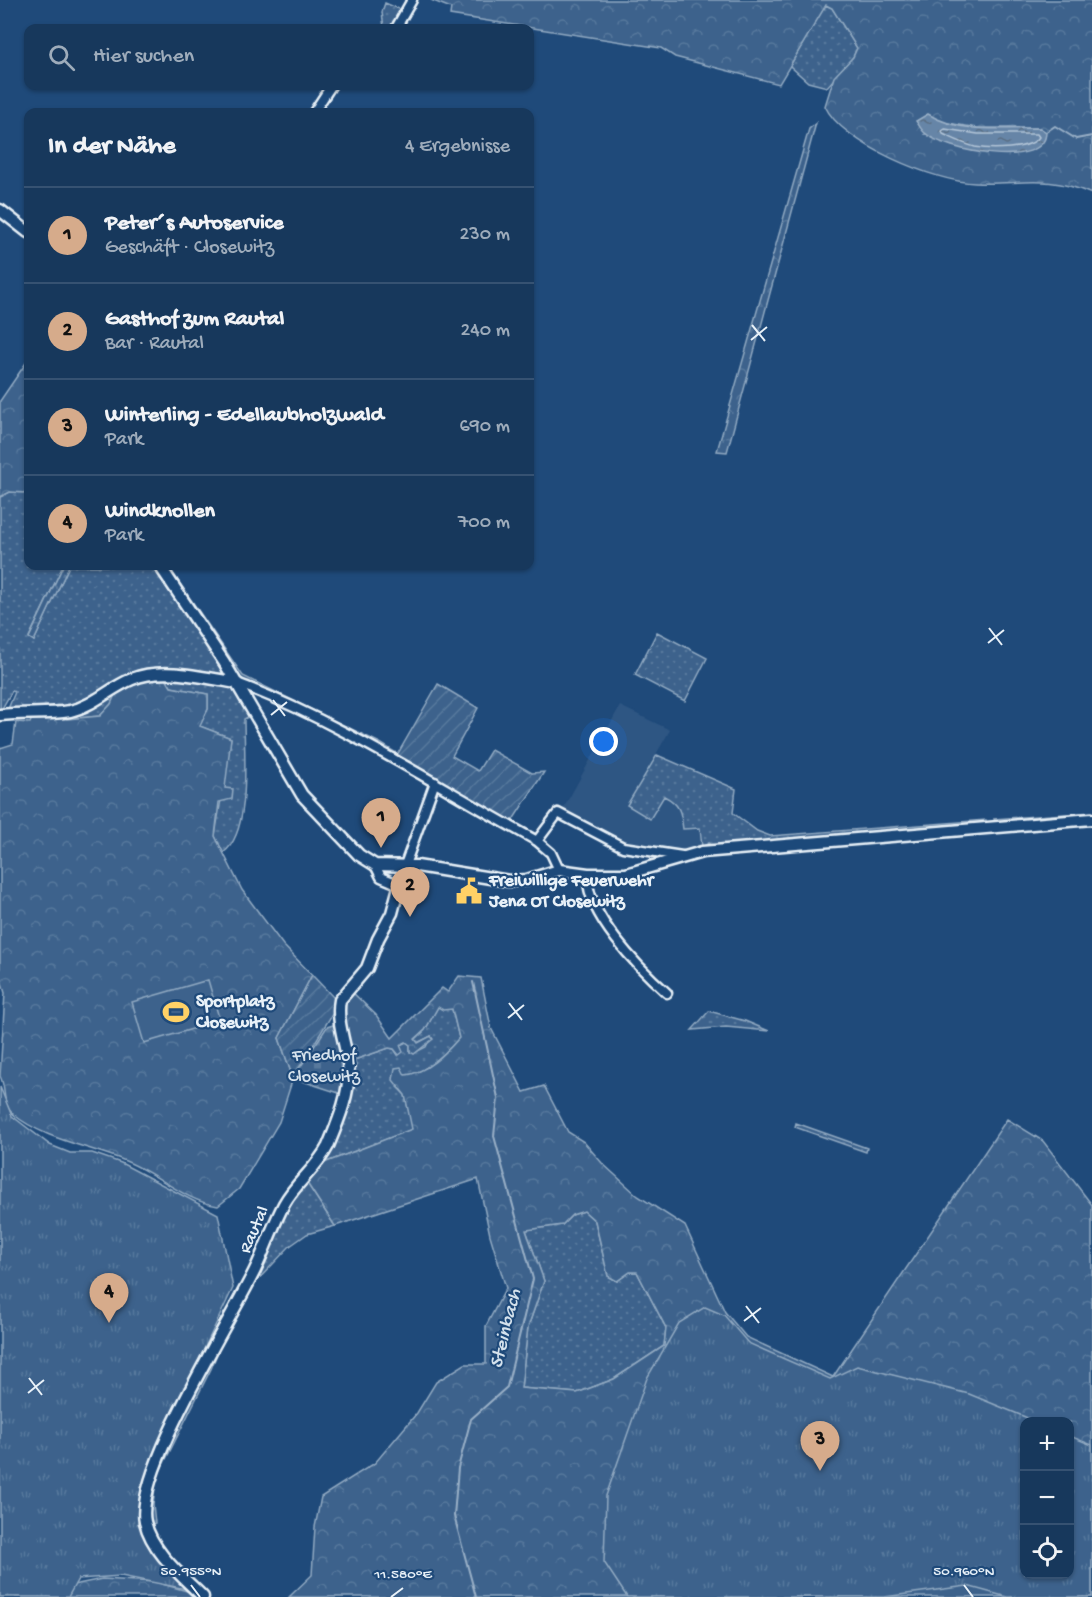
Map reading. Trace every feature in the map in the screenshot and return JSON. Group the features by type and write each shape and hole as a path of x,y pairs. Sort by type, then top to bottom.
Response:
{"street":[{"path":"398,24 412,0"},
{"path":"317,108 328,90"},
{"path":"0,210 24,229"},
{"path":"163,570 237,683 302,795 359,855 375,865 381,877 400,885"},
{"path":"2,715 69,711 86,705 133,678 151,674 174,674 237,683 342,732 537,841 551,853 559,870"},
{"path":"405,865 435,782"},
{"path":"537,841 558,813 623,847 682,856"},
{"path":"375,865 405,865 508,881 527,880 559,870 588,874 626,874 705,851 1092,819"},
{"name":"Rautal","path":"203,1597 161,1553 148,1532 144,1520 151,1477 212,1347 254,1272 284,1203 328,1146 348,1082 349,1065 340,1017 340,1000 367,968 378,939 392,913 405,865"},
{"path":"588,874 592,901 604,923 667,993"}],"shaded area":[{"path":"620,706 670,730 627,805 664,796 674,801 700,828 702,849 653,850 623,843 562,811"}],"green space":[{"path":"431,0 1092,0 1092,194 1047,182 975,183 958,181 915,168 892,158 850,134 835,120 825,106 834,77 853,57 857,48 832,8 826,5 779,84 675,57 661,48 534,28 534,24 508,24 450,15 451,8","holes":["941,122 978,128 1040,128 925,134"]},
{"path":"385,3 404,11 395,24 384,24 382,12"},
{"path":"825,5 832,8 857,48 853,57 827,87 808,82 790,66"},
{"path":"816,123 727,452 717,451 809,129"},
{"path":"24,366 24,493 10,492 0,497 0,401"},
{"path":"10,492 24,493 24,570 61,570 29,637 34,641 67,570 160,570 226,669 221,676 175,671 76,706 8,709 15,692 12,691 0,712 0,497"},
{"path":"61,570 67,570 34,641 29,638"},
{"path":"167,570 171,570 243,676 398,754 396,757 241,680"},
{"path":"657,632 707,658 685,701 635,675"},
{"path":"165,677 228,685 237,689 245,702 243,707 246,710 249,708 252,715 244,719 245,770 239,828 232,843 223,853 215,836 231,738 199,726 208,709 208,694 171,687"},
{"path":"165,677 171,687 208,694 208,709 200,726 231,738 225,788 233,789 232,799 219,802 215,836 242,890 283,945 312,975 279,1038 293,1078 279,1122 239,1189 218,1206 193,1198 135,1165 52,1136 25,1123 9,1110 0,1076 5,993 0,976 0,748 13,744 16,722 30,723 33,716 62,715 67,719 100,716 111,704 117,690 134,682"},
{"path":"438,684 478,708 452,756 478,771 491,750 532,773 544,772 511,823 396,757"},
{"path":"117,690 111,704 100,716 67,719 62,715"},
{"path":"657,755 736,789 733,813 757,831 770,836 986,820 986,826 710,847 709,843 702,847 700,828 683,829 679,809 664,796 650,819 627,805"},
{"path":"1092,812 1092,816 996,825 994,819"},
{"path":"312,975 334,998 336,1008 293,1078 279,1038"},
{"path":"459,976 481,978 491,1028 524,1092 544,1086 568,1132 584,1142 602,1163 638,1196 685,1226 725,1312 746,1337 833,1377 1007,1119 1043,1141 1092,1205 1092,1597 289,1597 312,1575 315,1527 321,1497 375,1463 417,1413 436,1382 465,1364 486,1364 486,1326 506,1288 490,1235 478,1179 335,1226 305,1180 319,1165 412,1129 405,1095 393,1080 395,1068 401,1067 405,1075 420,1071 442,1056 459,1038 452,1009 443,1010 438,1007 425,1030 415,1039 418,1043 431,1036 433,1039 414,1054 410,1052 410,1045 406,1042 400,1045 403,1052 399,1055 394,1049 389,1048 354,1060 344,1016 351,991 376,1015 392,1038 442,988 448,992","holes":["584,1211 595,1221 608,1276 617,1281 630,1272 637,1272 666,1328 664,1346 614,1379 577,1393 521,1388 528,1327 544,1281 526,1230 562,1225 572,1215"]},
{"name":"Sportplatz Closewitz","path":"208,980 220,1021 144,1043 132,1002"},
{"path":"438,1007 452,1009 459,1038 428,1067 405,1075 397,1087 405,1095 413,1129 319,1165 354,1060 389,1048 394,1049 398,1055 400,1045 406,1042 410,1045 410,1052 414,1053 426,1047 431,1036 417,1043 415,1040 425,1030"},
{"path":"709,1011 745,1021 769,1031 726,1027 692,1030"},
{"name":"Friedhof Closewitz","path":"336,1024 345,1066 342,1094 293,1078 327,1027"},
{"path":"0,1087 12,1116 50,1145 70,1153 92,1153 121,1163 218,1214 233,1288 152,1459 141,1488 139,1518 143,1532 186,1589 121,1576 78,1579 68,1597 0,1597"},
{"path":"796,1123 867,1148 866,1152 795,1127"},
{"path":"305,1180 335,1226 307,1234 290,1246 254,1284 226,1332 211,1369 156,1479 153,1504 155,1523 150,1525 149,1506 154,1478 287,1203"},
{"path":"584,1211 595,1221 608,1276 617,1281 630,1272 637,1272 666,1328 664,1346 614,1379 577,1393 521,1388 528,1327 544,1281 526,1230 562,1225 572,1215"},
{"path":"705,1307 724,1315 748,1343 830,1379 857,1366 969,1394 1025,1417 1020,1417 1020,1579 1074,1579 1074,1438 1092,1445 1092,1597 1007,1597 967,1586 884,1597 627,1597 604,1562 606,1496 647,1378 679,1323"},
{"path":"102,1579 155,1582 194,1593 198,1597 15,1597"}],"water":[{"path":"928,114 954,125 997,129 1040,128 1046,132 1042,144 1030,151 993,154 972,151 936,140 925,133 916,121"}],"waterway":[{"path":"1046,132 1055,126 1076,139 1092,136"},
{"name":"Steinbach","path":"473,982 498,1098 494,1136 533,1279 507,1387 471,1419 458,1468 454,1516 476,1597"}],"place":[{"name":"Peter´s Autoservice","path":"381,848"},
{"name":"Freiwillige Feuerwehr Jena OT Closewitz","path":"469,891"},
{"name":"Gasthof zum Rautal","path":"410,917"},
{"name":"Sportplatz Closewitz","path":"176,1012"},
{"name":"Windknollen","path":"109,1323"},
{"name":"Winterling - Edellaubholzwald","path":"820,1471"}]}
